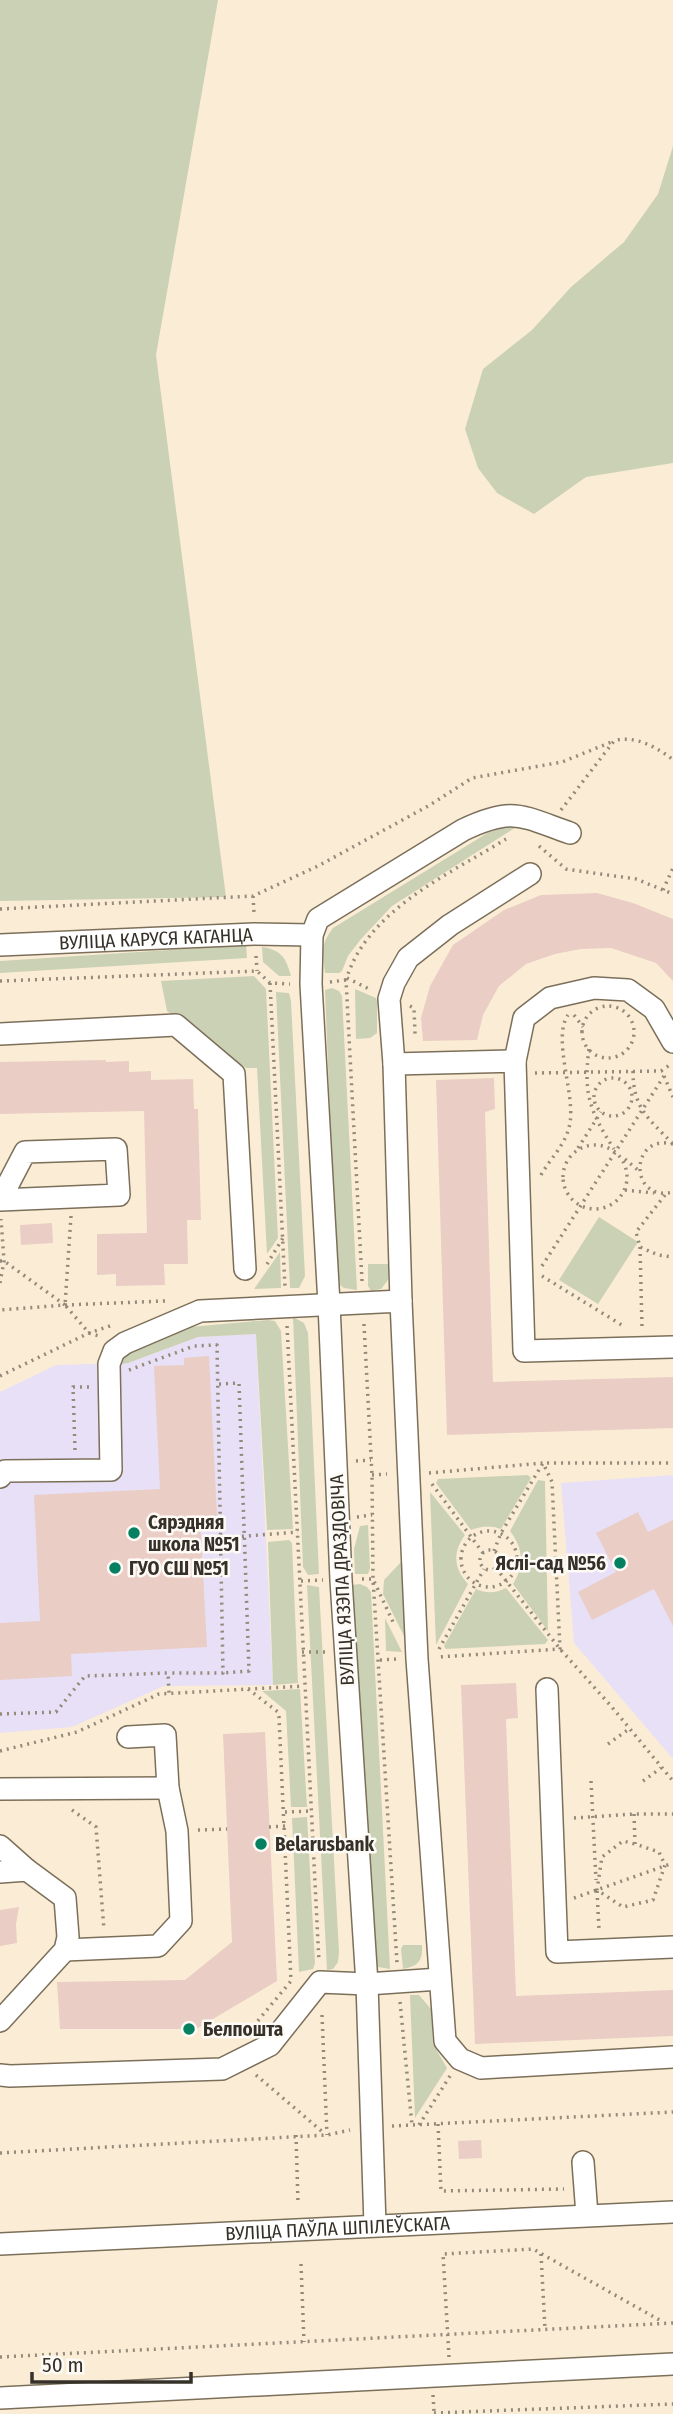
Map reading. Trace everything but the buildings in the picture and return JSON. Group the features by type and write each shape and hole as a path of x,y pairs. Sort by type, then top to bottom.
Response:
{"street":[{"path":"312,935 318,919 481,821 514,814 570,833"},
{"path":"530,874 450,925 408,958 394,983 389,999 394,1065 401,1301 417,1659 445,2041 460,2059 481,2068 673,2057"},
{"name":"ВУЛІЦА КАРУСЯ КАГАНЦА","path":"0,945 254,934 312,935"},
{"name":"ВУЛІЦА ЯЗЭПА ДРАЗДОВІЧА","path":"312,935 312,984 341,1580 366,1984 375,2225"},
{"path":"673,1042 654,1009 628,990 594,988 550,998 524,1018 515,1061 524,1351 673,1347"},
{"path":"0,1034 176,1025 234,1074 245,1269"},
{"path":"394,1065 515,1061"},
{"path":"116,1149 119,1195 0,1200 25,1152 116,1149"},
{"path":"0,1477 5,1471 111,1470 109,1364 114,1351 125,1343 200,1311 401,1301"},
{"path":"547,1689 557,1952 673,1947"},
{"path":"65,1950 158,1946 181,1921 177,1831 168,1788 165,1735 128,1737"},
{"path":"0,1788 168,1788"},
{"path":"0,1846 65,1898 68,1937 65,1950 0,2021"},
{"path":"0,1872 27,1870"},
{"path":"0,2075 222,2069 270,2045 320,1982 366,1984 440,1979"},
{"path":"583,2162 587,2215"},
{"name":"ВУЛІЦА ПАЎЛА ШПІЛЕЎСКАГА","path":"0,2245 673,2212"},
{"path":"0,2398 673,2364"}],"path":[{"path":"0,909 253,896 329,860 430,805 472,778 562,762 621,738 646,744 662,751 673,760"},
{"path":"548,825 614,741"},
{"path":"412,2125 398,1980 373,1579 372,1475 346,981 360,948 403,903 516,832"},
{"path":"536,843 566,869 636,879 673,894"},
{"path":"663,890 673,868"},
{"path":"0,981 257,971 270,984 327,2135"},
{"path":"589,1049 603,1058 620,1054 627,1049 634,1033 629,1016 614,1007 598,1008 590,1012 585,1019 582,1035 589,1049 586,1072 591,1106 597,1119 615,1152 623,1160 628,1180 620,1198 603,1209 592,1210 572,1200 562,1180 568,1158 577,1150 597,1119 601,1112"},
{"path":"539,1178 548,1161 561,1149 567,1134 571,1107 562,1023 571,1011"},
{"path":"515,1061 529,1073 661,1071 673,1062"},
{"path":"633,1071 633,1091 632,1103 625,1113 613,1117 601,1112 594,1102 596,1089 604,1080 623,1080 633,1091 641,1112 672,1143"},
{"path":"661,1071 673,1097"},
{"path":"630,1330 538,1273 664,1076"},
{"path":"639,1171 642,1155 648,1148 663,1142 672,1143"},
{"path":"577,1150 598,1144 615,1152 639,1171 646,1186 663,1194"},
{"path":"625,1190 673,1195"},
{"path":"642,1337 640,1247 636,1232 663,1194"},
{"path":"65,1304 72,1197"},
{"path":"0,1283 1,1214"},
{"path":"640,1247 658,1255 673,1256"},
{"path":"543,1251 544,1264"},
{"path":"2,1261 65,1304 89,1333 101,1336 97,1346"},
{"path":"0,1310 65,1304 169,1301"},
{"path":"0,1376 89,1333"},
{"path":"75,1451 73,1387 89,1387 93,1375 118,1374 194,1346 218,1345 223,1673"},
{"path":"0,1714 56,1712 85,1676 249,1671 239,1383 218,1384"},
{"path":"483,1553 424,1473 542,1464 673,1463"},
{"path":"494,1551 542,1464"},
{"path":"542,1464 552,1482 559,1649"},
{"path":"372,1475 408,1472"},
{"path":"486,1531 502,1534 515,1547 517,1556 513,1575 491,1587 476,1583 463,1570 462,1552 472,1537 486,1531"},
{"path":"221,1538 298,1532"},
{"path":"483,1553 494,1551"},
{"path":"494,1551 499,1558 496,1568"},
{"path":"483,1553 480,1561 484,1569"},
{"path":"496,1568 559,1649 673,1782"},
{"path":"484,1569 496,1568"},
{"path":"435,1657 484,1569"},
{"path":"434,1644 435,1657"},
{"path":"435,1657 559,1649"},
{"path":"168,1673 169,1693"},
{"path":"0,1751 77,1732 159,1694 304,1686"},
{"path":"248,1689 278,1712 290,1981 250,2030"},
{"path":"608,1744 630,1729"},
{"path":"643,1781 661,1768"},
{"path":"591,1781 600,1950"},
{"path":"60,1811 72,1810 96,1827 105,1947"},
{"path":"284,1812 311,1811"},
{"path":"634,1814 635,1844"},
{"path":"552,1819 673,1814"},
{"path":"270,1827 285,1826"},
{"path":"177,1831 227,1829"},
{"path":"623,1841 659,1852 666,1866 653,1900 623,1907 597,1890 602,1857 623,1841"},
{"path":"555,1905 673,1863"},
{"path":"419,2125 460,2059"},
{"path":"240,2061 327,2135"},
{"path":"385,2127 673,2112"},
{"path":"438,2124 441,2191 584,2188"},
{"path":"0,2153 327,2135 358,2129"},
{"path":"296,2135 298,2203"},
{"path":"448,2334 443,2253 533,2249 665,2323"},
{"path":"541,2254 545,2329"},
{"path":"301,2264 304,2342"},
{"path":"0,2357 673,2323"},
{"path":"434,2413 673,2404"}],"shaded area":[{"name":"Сярэдняя школа №51","path":"256,1334 273,1685 164,1686 72,1727 0,1733 0,1392 56,1365 128,1363 198,1337"},
{"name":"Яслі-сад №56","path":"673,1475 673,1759 574,1643 561,1483"}],"green space":[{"path":"0,0 218,0 156,355 226,897 0,901"},
{"path":"673,146 673,463 586,477 534,514 497,493 478,468 465,429 483,369 532,330 571,287 624,242 658,194"},
{"path":"502,824 518,826 392,906 361,939 348,956 342,971 325,973 324,944 333,928"},
{"path":"246,945 247,958 0,973 0,961"},
{"path":"262,947 274,950 282,956 291,976 279,976 263,962"},
{"path":"254,976 266,989 278,1238 267,1254 257,1068 246,1068 167,1011 161,981"},
{"path":"332,988 342,996 357,1290 340,1285 336,1264 325,990"},
{"path":"355,989 376,998 377,1001 377,1033 370,1038 356,1039"},
{"path":"276,992 289,993 291,1001 305,1276 299,1288 290,1288"},
{"path":"599,1217 638,1242 598,1304 559,1280"},
{"path":"280,1252 281,1288 254,1289"},
{"path":"368,1264 389,1264 388,1280 381,1289 371,1291 368,1286"},
{"path":"293,1317 304,1323 308,1333 319,1574 308,1575 303,1567"},
{"path":"275,1321 281,1331 293,1529 267,1530 256,1334 198,1337 122,1364 124,1353 190,1327"},
{"path":"528,1475 531,1478 501,1529 486,1526 471,1530 436,1483 438,1479"},
{"path":"538,1480 545,1481 548,1631 513,1584 521,1557 518,1544 510,1531"},
{"path":"430,1492 465,1535 458,1548 456,1561 468,1584 436,1645"},
{"path":"368,1525 370,1568 368,1574 355,1574 354,1549 360,1526"},
{"path":"289,1540 292,1543 298,1683 273,1685 268,1542"},
{"path":"403,1560 406,1640 383,1594 384,1580"},
{"path":"360,1584 371,1592 390,1969 373,1964 352,1585"},
{"path":"307,1585 319,1587 339,1952 338,1962 333,1969 327,1970"},
{"path":"506,1588 548,1640 545,1644 446,1649 444,1646 476,1589 491,1592"},
{"path":"385,1618 402,1652 386,1651"},
{"path":"300,1689 307,1807 291,1807 286,1711 262,1691"},
{"path":"307,1817 315,1963 313,1969 299,1972 292,1818"},
{"path":"403,1945 422,1945 422,1951 418,1962 403,1969 401,1949"},
{"path":"410,1995 419,1995 431,2009 433,2044 447,2068 415,2118"}],"place":[{"name":"Сярэдняя школа №51","path":"134,1533"},
{"name":"Яслі-сад №56","path":"620,1563"},
{"name":"ГУО СШ №51","path":"115,1568"},
{"name":"Belarusbank","path":"261,1844"},
{"name":"Белпошта","path":"189,2029"}]}
